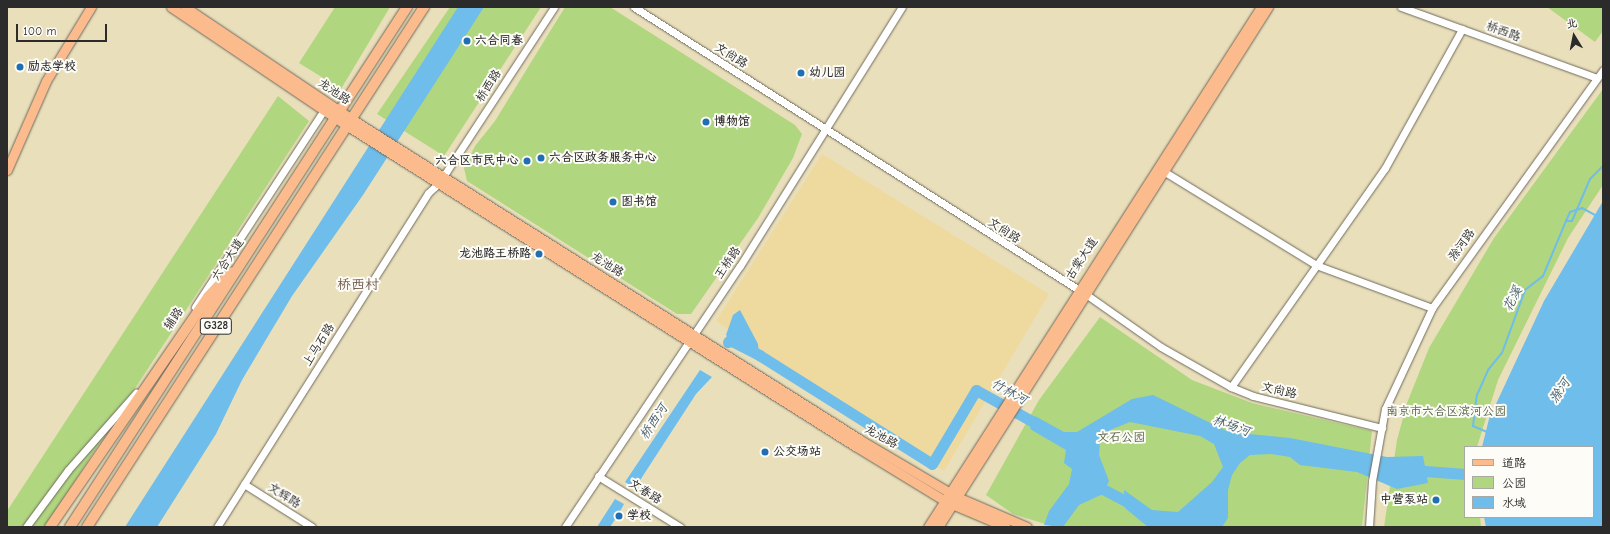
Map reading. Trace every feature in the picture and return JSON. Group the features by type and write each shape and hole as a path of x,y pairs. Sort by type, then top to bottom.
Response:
{"highway":[{"name":"六合大道","path":"70,527 408,7"},
{"name":"G328","path":"87,527 348,121 424,7"},
{"path":"50,527 152,382 208,297 244,260"}],"main road":[{"path":"7,170 46,81 90,7"},
{"name":"龙池路","path":"171,7 324,110 338,115"},
{"name":"龙池路","path":"185,7 338,115 951,499 1006,527"},
{"name":"古棠大道","path":"938,527 951,499 1076,291 1261,7"},
{"name":"古棠大道","path":"928,527 951,499 1087,295 1268,7"},
{"name":"龙池路","path":"951,499 1027,527"}],"street":[{"name":"桥西路","path":"441,180 554,7"},
{"name":"文尚路","path":"634,7 827,129 1076,291 1087,295 1161,347 1231,387 1254,396 1382,428"},
{"name":"王桥路","path":"565,527 827,129 902,7"},
{"name":"桥西路","path":"1401,7 1597,78"},
{"path":"1231,387 1385,168 1462,29"},
{"name":"滁河路","path":"1369,527 1372,481 1385,409 1432,308 1603,70"},
{"name":"辅路","path":"26,527 68,470 136,393 324,110"},
{"path":"1165,172 1316,265 1432,308"},
{"name":"上马石路","path":"217,527 428,193 441,180"},
{"path":"136,393 152,382"},
{"name":"文春路","path":"598,476 680,527"},
{"name":"文辉路","path":"244,484 312,527"}],"green space":[{"path":"335,7 390,7 341,89 299,63"},
{"path":"450,7 541,7 444,156 377,114"},
{"path":"565,7 610,7 795,125 802,134 793,158 758,218 691,314 677,314 467,181 464,168 475,146 495,121"},
{"path":"1547,7 1603,7 1603,31 1595,42"},
{"name":"南京市六合区滨河公园","path":"1603,89 1603,185 1568,238 1498,380 1477,446 1464,446 1464,518 1480,518 1481,527 1384,527 1397,440 1407,403 1429,348 1494,238"},
{"path":"278,96 309,121 45,527 7,527 7,511"},
{"name":"文石公园","path":"1100,317 1192,380 1252,403 1372,431 1362,527 1055,527 1013,514 986,495 1039,400"}],"sand":[{"path":"822,154 1049,294 944,471 716,321"}],"water":[{"path":"458,7 484,7 363,195 292,296 242,380 216,434 157,527 125,527"},
{"name":"滁河","path":"1603,201 1603,527 1486,527 1484,518 1594,518 1594,446 1482,446 1489,419 1544,301"},
{"path":"740,310 758,344 759,355 746,352 726,335 733,315"},
{"path":"700,370 712,377 696,394 635,488 625,482"},
{"path":"1153,395 1229,432 1290,438 1387,457 1423,456 1428,483 1397,489 1357,472 1300,465 1290,457 1271,454 1250,455 1240,463 1232,475 1228,490 1228,518 1222,527 1148,527 1125,508 1124,490 1152,510 1178,512 1212,482 1223,467 1214,444 1200,436 1130,422 1110,430 1100,440 1099,455 1109,481 1103,494 1079,505 1063,527 1044,525 1049,511 1069,484 1072,469 1064,463 1066,450 1030,429 1035,416 1064,432 1077,432 1132,399"},
{"path":"615,499 624,504 618,515 610,527 597,527"}],"waterway":[{"name":"花溪","path":"1487,432 1473,426 1477,395 1488,370 1502,353 1525,290 1543,276 1566,221 1572,221 1590,179 1603,166"},
{"name":"花溪","path":"1566,221 1570,212 1582,208 1595,215"},
{"name":"竹林河","path":"728,342 730,340 759,355 932,464 976,390 1046,429"},
{"name":"林场河","path":"1412,470 1464,474"},
{"name":"竹林河","path":"1095,481 1097,486 1137,507"}],"place":[{"name":"六合同春","path":"467,41"},
{"name":"励志学校","path":"20,67"},
{"name":"幼儿园","path":"801,73"},
{"name":"博物馆","path":"706,122"},
{"name":"六合区政务服务中心","path":"541,158"},
{"name":"六合区市民中心","path":"527,161"},
{"name":"图书馆","path":"613,202"},
{"name":"龙池路王桥路","path":"539,254"},
{"name":"公交场站","path":"765,452"},
{"name":"中营泵站","path":"1436,500"},
{"name":"学校","path":"619,516"}],"district":[{"name":"桥西村","path":"358,285"}],"water label":[{"name":"桥西河","path":"654,422"}]}
